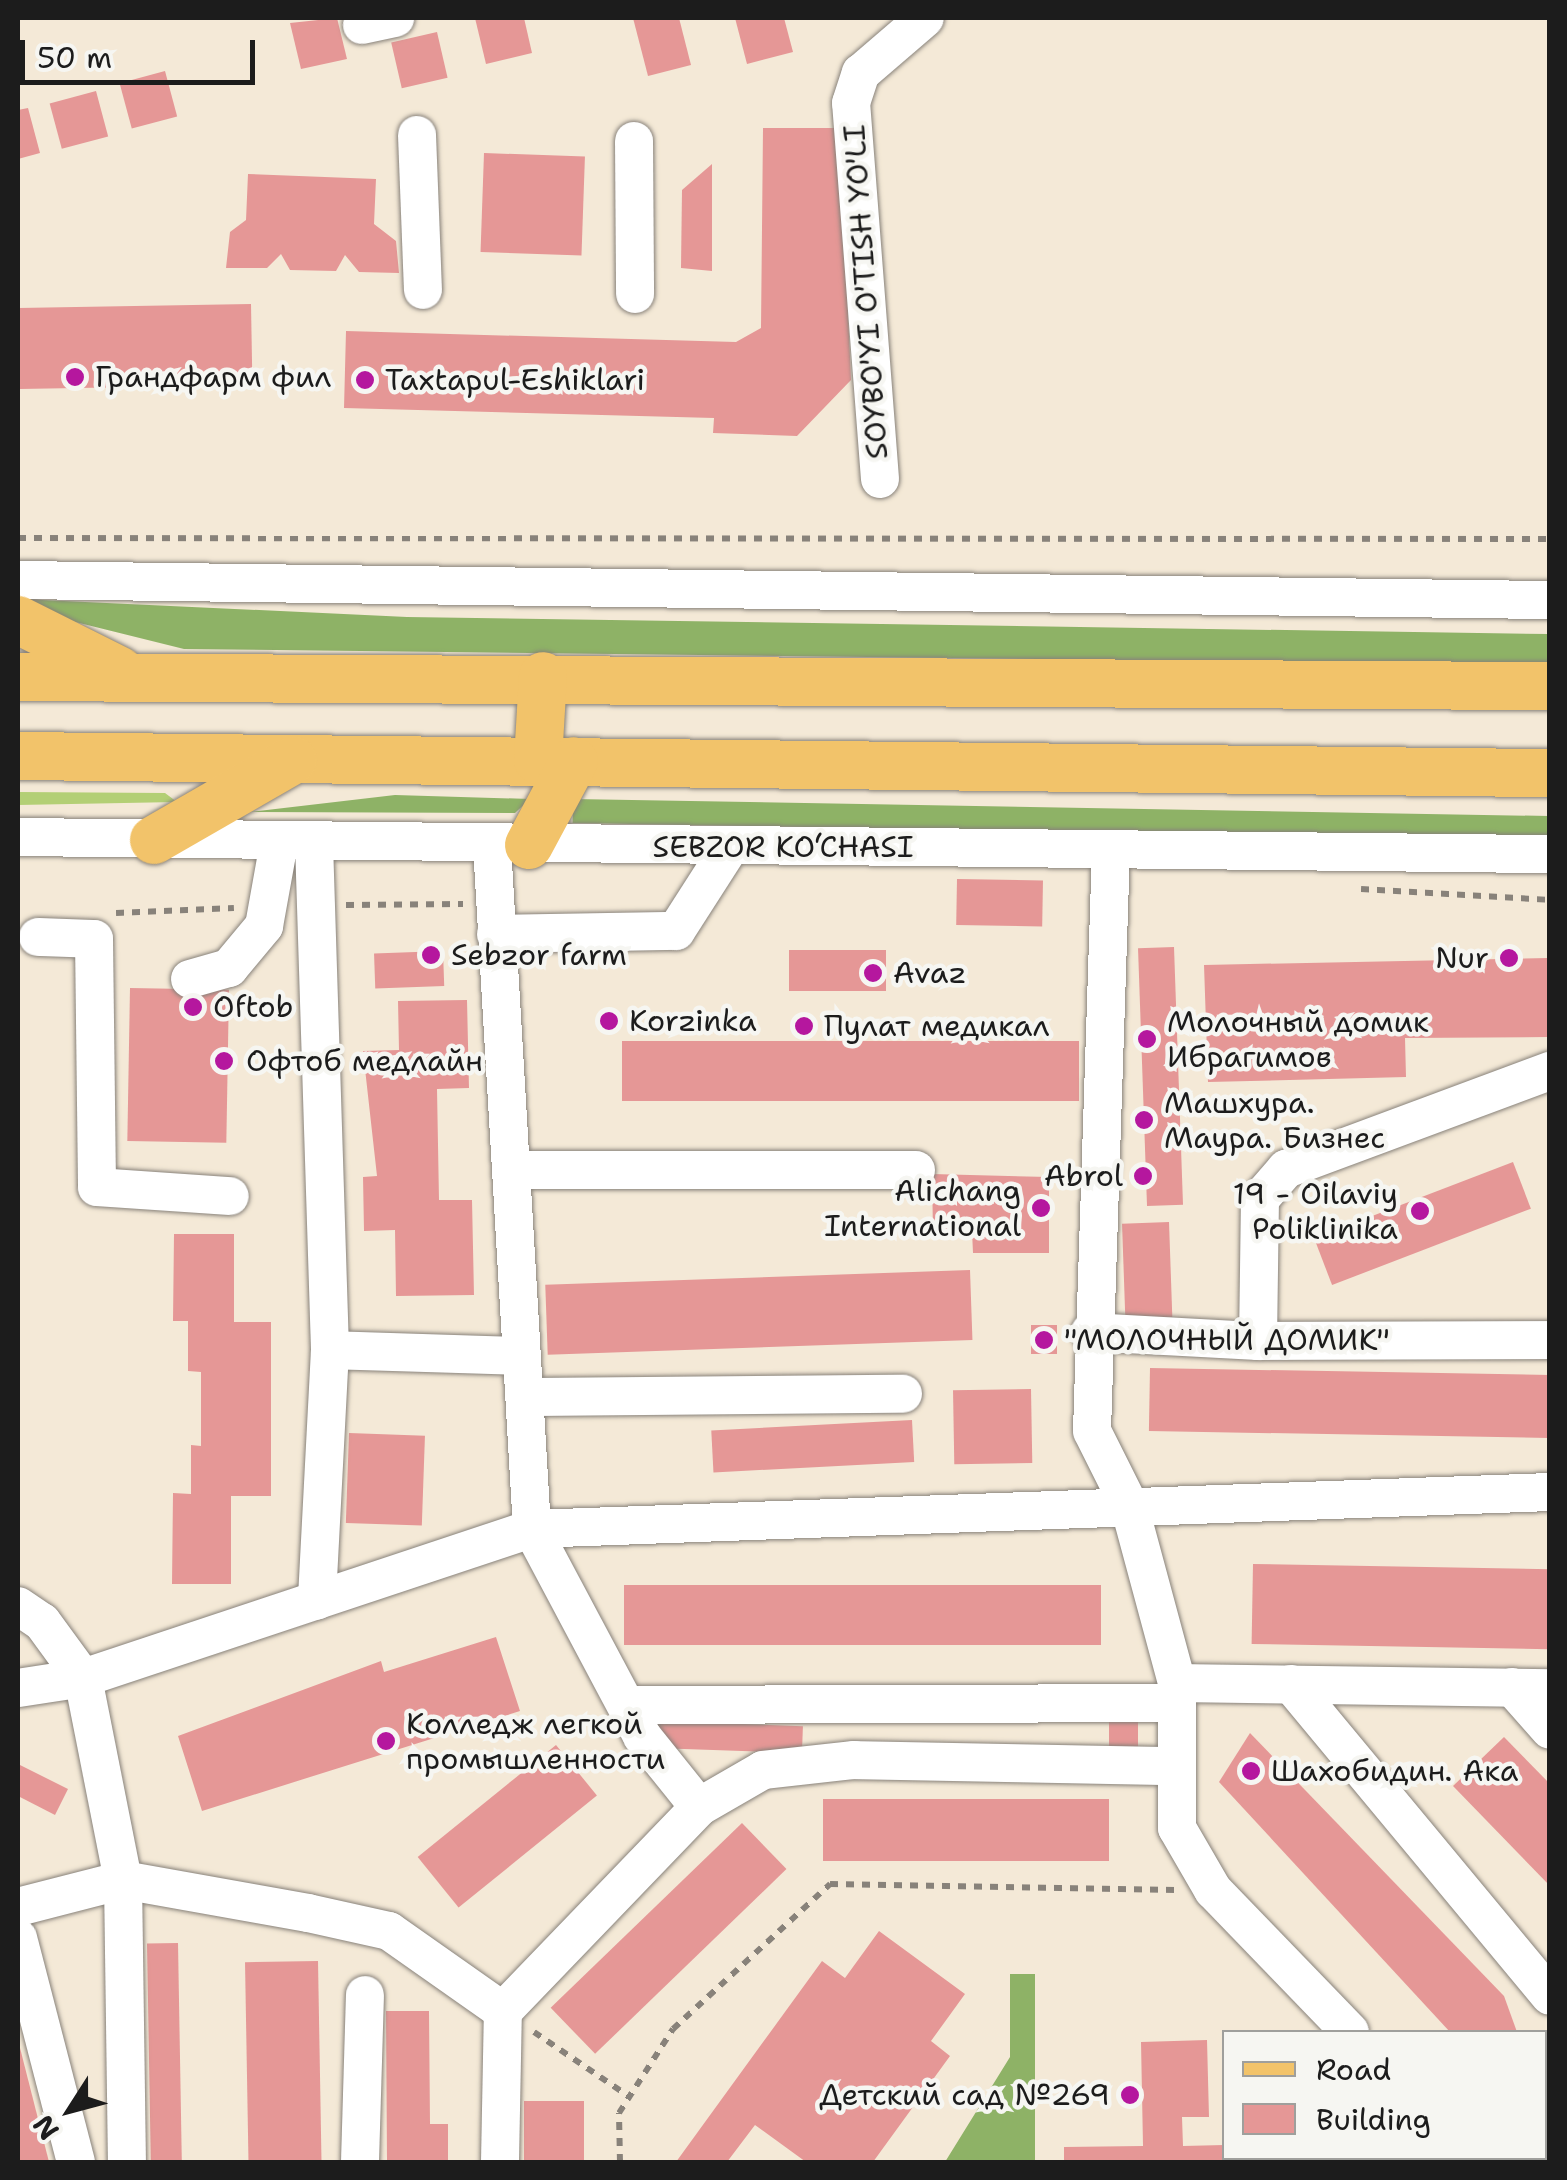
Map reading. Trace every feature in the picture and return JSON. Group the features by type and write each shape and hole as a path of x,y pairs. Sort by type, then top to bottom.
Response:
{"main road":[{"path":"18,620 127,674"},
{"path":"18,678 127,674 543,676 1550,686"},
{"path":"510,845 556,760 543,676"},
{"path":"18,756 1550,772"},
{"path":"154,840 296,758"}],"street":[{"name":"SOYBO'YI O'TISH YO'LI","path":"880,479 852,103 861,73 924,18"},
{"path":"417,134 422,290"},
{"path":"634,140 635,294"},
{"path":"18,580 1550,600"},
{"name":"SEBZOR KO‘CHASI","path":"18,837 1550,854"},
{"path":"296,843 320,906 330,1350 317,1601"},
{"path":"190,979 228,968 274,907 296,843"},
{"path":"510,845 495,919 532,1529 631,1704 642,1736 699,1808"},
{"path":"495,919 676,932 730,847"},
{"path":"1111,849 1090,1332 1092,1431 1130,1506 1176,1693 1170,1766 1177,1828 1213,1890 1348,2030"},
{"path":"38,937 94,939 97,1188 230,1196"},
{"path":"1258,1341 1260,1199 1286,1169 1550,1072"},
{"path":"510,1170 916,1170"},
{"path":"1090,1332 1258,1341 1550,1340"},
{"path":"330,1350 522,1356"},
{"path":"525,1397 903,1394"},
{"path":"18,1688 82,1678 532,1529 1550,1492"},
{"path":"18,1606 42,1622 82,1678 122,1880 128,2162"},
{"path":"631,1704 1176,1693 1291,1684 1550,1688"},
{"path":"1291,1684 1550,1996"},
{"path":"1512,1687 1550,1730"},
{"path":"500,2162 502,2010 699,1808 763,1770 854,1760 1170,1766"},
{"path":"18,1906 122,1880 390,1932 502,2010"},
{"path":"18,1938 76,2162"},
{"path":"360,2162 365,1995"}],"path":[{"path":"18,538 1550,539"},
{"path":"1350,888 1550,900"},
{"path":"320,906 495,919"},
{"path":"97,913 274,907"},
{"path":"620,2162 628,2096 672,2029 830,1884 1213,1890"},
{"path":"502,2010 628,2096"}],"green space":[{"path":"21,599 407,617 1549,634 1550,665 184,649 19,608"},
{"path":"18,792 165,793 177,802 18,805"},
{"path":"395,795 530,799 515,813 250,812"},
{"path":"573,799 1549,816 1548,840 573,823"},
{"path":"1010,1974 1035,1974 1035,2162 945,2162 1010,2057"}],"building":[{"path":"337,18 347,59 301,69 290,23"},
{"path":"475,18 524,18 532,53 486,64"},
{"path":"633,18 679,18 691,65 648,76"},
{"path":"735,18 784,18 793,52 747,64"},
{"path":"437,32 448,78 402,88 391,43"},
{"path":"165,71 177,116 132,129 120,83"},
{"path":"96,91 108,136 62,149 50,103"},
{"path":"28,108 40,153 18,159 18,110"},
{"path":"763,128 840,128 851,380 797,436 713,433 714,418 344,408 346,331 736,342 761,328"},
{"path":"484,153 585,157 581,255 481,252"},
{"path":"712,164 712,271 681,268 682,190"},
{"path":"248,174 376,179 374,224 396,241 399,273 359,272 345,255 336,271 290,270 281,254 267,268 226,268 230,232 246,220"},
{"path":"251,304 252,385 19,389 18,308"},
{"path":"957,879 1043,881 1042,926 956,925"},
{"path":"1174,947 1183,1205 1147,1206 1138,948"},
{"path":"789,950 886,950 886,991 789,991"},
{"path":"443,951 444,986 375,988 374,953"},
{"path":"1548,958 1549,1037 1405,1038 1406,1077 1208,1082 1204,965"},
{"path":"130,988 229,990 226,1143 127,1141"},
{"path":"467,1000 469,1088 437,1089 439,1200 472,1200 474,1295 396,1296 395,1230 364,1231 363,1177 377,1176 363,1051 399,1050 398,1001"},
{"path":"622,1041 1079,1041 1079,1101 622,1101"},
{"path":"1513,1162 1531,1209 1332,1285 1314,1238"},
{"path":"932,1174 1049,1177 1049,1253 973,1253 972,1231 933,1233"},
{"path":"1169,1222 1172,1317 1125,1319 1122,1224"},
{"path":"174,1234 234,1234 234,1322 271,1322 271,1496 231,1496 231,1584 172,1584 173,1493 191,1494 191,1445 201,1446 201,1372 188,1371 188,1321 173,1321"},
{"path":"970,1270 972,1340 548,1355 545,1285"},
{"path":"1031,1325 1057,1325 1057,1354 1031,1354"},
{"path":"1150,1368 1550,1375 1549,1438 1149,1431"},
{"path":"1031,1389 1032,1463 954,1464 953,1390"},
{"path":"912,1420 914,1462 713,1472 711,1431"},
{"path":"349,1433 425,1436 422,1526 346,1523"},
{"path":"1253,1564 1550,1569 1549,1649 1252,1644"},
{"path":"624,1585 1101,1585 1101,1645 624,1645"},
{"path":"496,1637 520,1711 202,1811 178,1736 381,1661 384,1672"},
{"path":"1109,1719 1138,1719 1138,1747 1109,1747"},
{"path":"656,1721 803,1726 802,1753 655,1748"},
{"path":"1250,1733 1504,1996 1516,2030 1448,2030 1219,1782"},
{"path":"1504,1737 1550,1784 1550,1886 1453,1786"},
{"path":"556,1745 597,1796 459,1908 418,1857"},
{"path":"18,1764 68,1789 55,1815 18,1796"},
{"path":"823,1799 1109,1799 1109,1861 823,1861"},
{"path":"742,1823 786,1869 595,2054 551,2008"},
{"path":"879,1931 965,1994 931,2041 950,2056 873,2162 806,2162 755,2125 727,2162 676,2162 822,1961 845,1978"},
{"path":"178,1943 182,2162 151,2162 147,1944"},
{"path":"318,1961 322,2162 248,2162 245,1962"},
{"path":"386,2011 429,2011 430,2124 448,2124 448,2162 387,2162"},
{"path":"1207,2040 1209,2117 1182,2117 1183,2146 1222,2145 1222,2160 1292,2162 1064,2162 1064,2147 1143,2146 1141,2042"},
{"path":"19,2044 49,2162 18,2162"},
{"path":"524,2101 584,2101 584,2162 524,2162"},
{"path":"1470,2160 1529,2160 1529,2162"}],"place":[{"name":"Грандфарм фил","path":"75,377"},
{"name":"Taxtapul-Eshiklari","path":"365,380"},
{"name":"Sebzor farm","path":"431,955"},
{"name":"Nur","path":"1509,958"},
{"name":"Avaz","path":"873,973"},
{"name":"Oftob","path":"193,1007"},
{"name":"Korzinka","path":"609,1021"},
{"name":"Пулат медикал","path":"804,1026"},
{"name":"Молочный домик Ибрагимов","path":"1147,1039"},
{"name":"Офтоб медлайн","path":"224,1061"},
{"name":"Машхура. Маура. Бизнес","path":"1144,1120"},
{"name":"Abrol","path":"1143,1176"},
{"name":"Alichang International","path":"1041,1208"},
{"name":"19 - Oilaviy Poliklinika","path":"1420,1211"},
{"name":"\"МОЛОЧНЫЙ ДОМИК\"","path":"1044,1340"},
{"name":"Колледж легкой промышленности","path":"386,1741"},
{"name":"Шахобидин. Ака","path":"1251,1771"},
{"name":"Детский сад №269","path":"1130,2095"}]}
